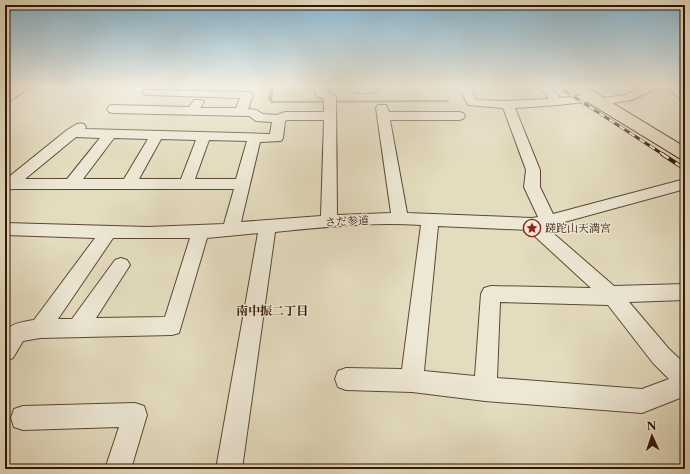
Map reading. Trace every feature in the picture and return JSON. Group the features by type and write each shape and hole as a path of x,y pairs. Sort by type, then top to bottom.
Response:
{"main road":[{"path":"614,109 685,154"}],"street":[{"path":"118,109 241,112 252,113 260,118 279,119 285,116 316,109"},
{"path":"329,222 330,109"},
{"path":"509,109 533,170 532,187 540,223 611,295 661,356 685,380"},
{"path":"400,218 383,112 459,116"},
{"path":"72,133 276,138 279,119"},
{"path":"7,186 87,122"},
{"path":"71,184 110,134"},
{"path":"129,184 157,135"},
{"path":"186,184 204,137"},
{"path":"231,229 254,138"},
{"path":"7,186 71,184 243,184"},
{"name":"さだ参道","path":"5,229 148,233 200,232 400,218 540,223 685,184"},
{"path":"412,381 430,219"},
{"path":"229,469 267,227"},
{"path":"40,329 108,232"},
{"path":"5,351 17,332 40,329 172,326 200,232"},
{"path":"78,328 121,266"},
{"path":"485,389 491,294 611,295 685,292"},
{"path":"346,379 412,381 485,389 642,401 685,385"},
{"path":"23,418 135,415 118,469"}],"railway":[{"path":"593,109 664,155"},
{"path":"662,154 685,169"}],"place":[{"name":"蹉跎山天満宮","path":"532,228"}],"district":[{"name":"南中振二丁目","path":"272,311"}]}
